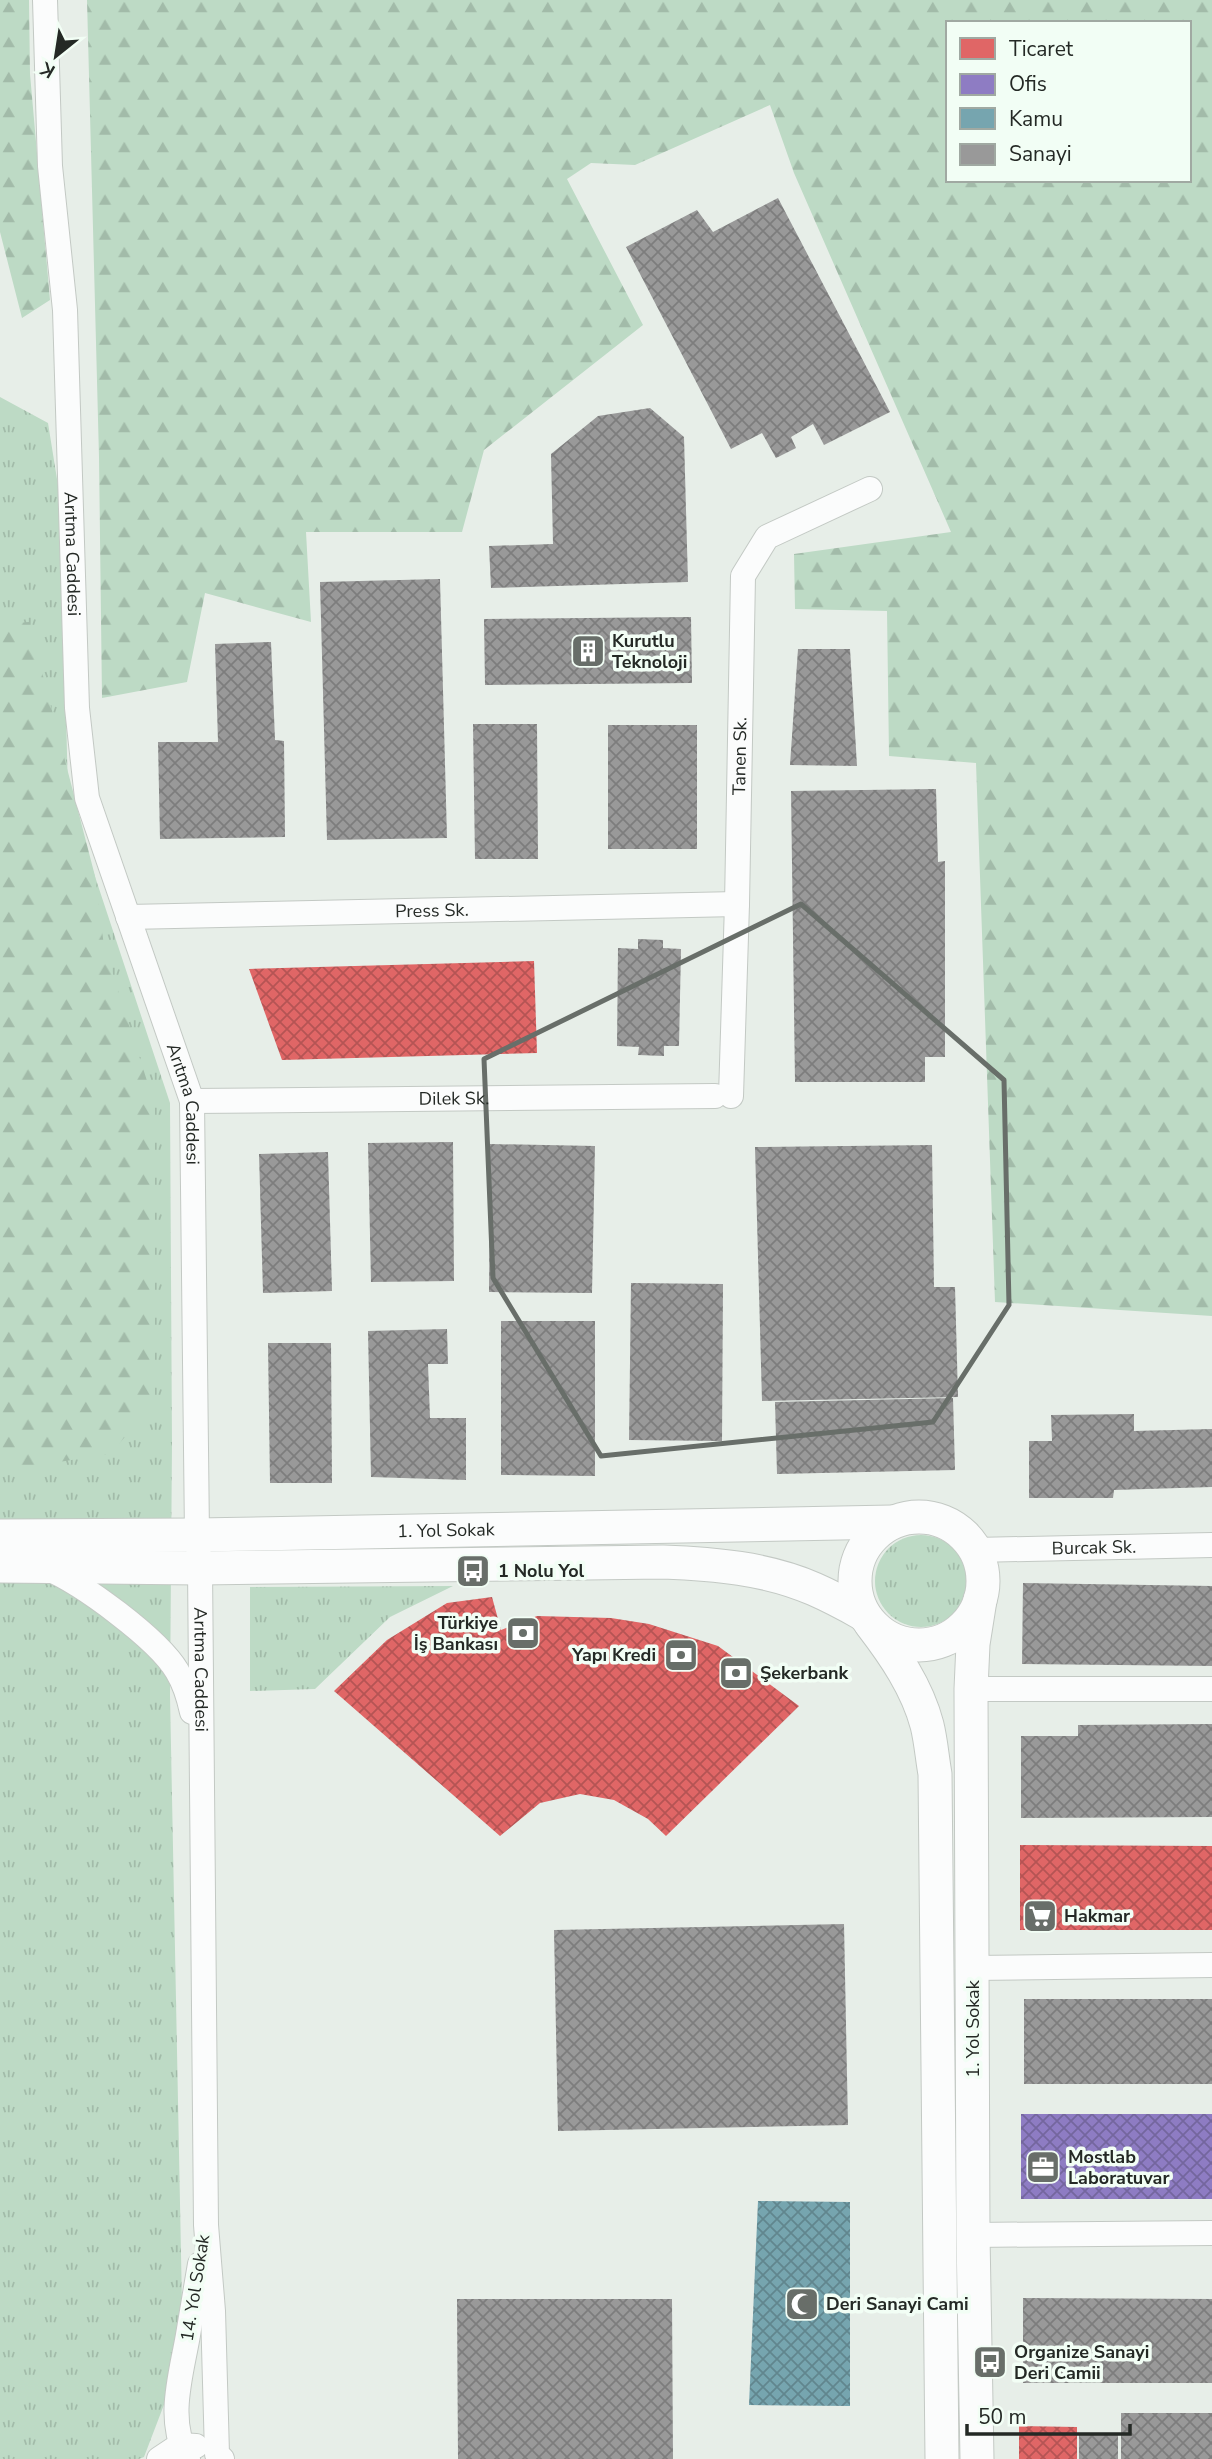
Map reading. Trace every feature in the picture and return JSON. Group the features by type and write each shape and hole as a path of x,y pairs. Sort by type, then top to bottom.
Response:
{"main road":[{"name":"1. Yol Sokak","path":"0,1536 891,1522 910,1517 930,1517 948,1524 964,1535 975,1550 983,1583 973,1644 971,1689 973,2235 977,2459"},
{"name":"1. Yol Sokak","path":"891,1522 874,1534 861,1551 855,1572 855,1593 867,1619 893,1652 913,1689 926,1723 935,1773 942,2459"},
{"name":"1. Yol Sokak","path":"0,1566 200,1568 707,1563 757,1570 802,1585 867,1619 884,1635 899,1642 919,1645 939,1642 957,1633 971,1618 980,1600"}],"street":[{"name":"Arıtma Caddesi","path":"45,0 50,166 65,310 77,708 88,798 192,1101 197,1535 200,1568 206,2225"},
{"name":"Tanen Sk.","path":"723,1096 737,904 743,576 767,537 870,489"},
{"name":"Press Sk.","path":"128,917 737,904"},
{"name":"Dilek Sk.","path":"192,1101 723,1096"},
{"name":"Burcak Sk.","path":"975,1550 1212,1545"},
{"path":"39,1565 79,1585 158,1646 177,1670 189,1695 200,1752"},
{"path":"971,1689 1212,1689"},
{"path":"973,1968 1212,1965"},
{"name":"14. Yol Sokak","path":"184,2452 176,2422 177,2397 206,2225"},
{"name":"14. Yol Sokak","path":"206,2225 213,2311 213,2392 217,2457"},
{"path":"973,2235 1212,2233"},
{"path":"159,2459 201,2446 217,2457"}],"highlighted area":[{"path":"801,904 1004,1080 1009,1305 933,1422 601,1456 493,1278 484,1059"}],"green space":[{"path":"0,0 29,0 30,74 50,300 22,318 0,232"},
{"path":"87,0 1212,0 1212,1316 995,1302 976,763 889,756 887,611 795,609 794,554 951,532 794,173 770,105 635,165 591,163 567,179 643,325 484,450 462,532 306,532 311,622 205,593 187,682 102,698 99,457"},
{"path":"0,397 48,423 61,504 68,795 170,1103 170,1695 183,2355 144,2457 139,2459 0,2459"},
{"path":"29,622 95,876 104,946 155,1106 155,1403 110,1454 1,1471 0,624"},
{"path":"921,1535 938,1539 953,1549 963,1564 967,1581 963,1598 953,1613 938,1623 921,1627 904,1623 889,1613 879,1598 875,1581 879,1564 889,1549 904,1539"},
{"path":"453,1586 390,1617 315,1689 250,1691 250,1587"}],"building: Ticaret":[{"path":"534,961 537,1053 282,1060 249,969"},
{"path":"492,1597 501,1630 537,1616 611,1618 649,1624 718,1646 799,1706 666,1836 648,1819 614,1800 580,1794 540,1803 500,1836 334,1691 387,1640 447,1603"},
{"path":"1020,1845 1212,1846 1212,1930 1020,1930"},
{"path":"1019,2426 1077,2427 1077,2459 1019,2459"}],"building: Ofis":[{"path":"1021,2114 1212,2114 1212,2199 1021,2199"}],"building: Kamu":[{"name":"Deri Sanayi Cami","path":"758,2201 850,2202 850,2406 749,2405"}],"building: Sanayi":[{"path":"778,198 890,412 824,445 813,424 791,437 796,448 776,458 762,433 731,449 626,247 697,210 713,232"},
{"path":"650,408 684,437 688,582 491,588 489,546 553,544 551,454 598,416"},
{"path":"440,579 447,838 327,840 320,582"},
{"name":"Kurutlu Teknoloji","path":"691,617 692,683 485,685 484,619"},
{"path":"271,642 275,740 284,741 285,837 160,839 158,742 218,742 215,644"},
{"path":"798,649 850,649 857,766 790,765"},
{"path":"473,724 537,724 538,859 475,859"},
{"path":"608,725 697,725 697,849 608,849"},
{"path":"936,789 938,862 945,861 945,1057 925,1057 925,1082 795,1082 791,791"},
{"path":"638,939 663,940 663,948 681,949 679,1046 664,1046 664,1056 638,1055 639,1047 617,1046 618,948 638,949"},
{"path":"453,1142 454,1281 371,1282 368,1143"},
{"path":"490,1144 595,1146 592,1293 489,1292"},
{"path":"932,1145 934,1287 955,1287 958,1397 762,1401 755,1147"},
{"path":"328,1152 332,1291 263,1293 259,1154"},
{"path":"631,1283 723,1284 722,1441 629,1440"},
{"path":"501,1321 595,1321 595,1476 501,1475"},
{"path":"447,1329 448,1364 428,1364 430,1418 466,1418 466,1480 371,1477 368,1331"},
{"path":"268,1343 331,1343 332,1483 270,1483"},
{"path":"953,1398 955,1470 777,1474 775,1402"},
{"path":"1134,1414 1134,1431 1212,1429 1212,1487 1114,1490 1113,1498 1029,1498 1029,1441 1052,1441 1051,1415"},
{"path":"1023,1583 1212,1586 1212,1666 1022,1664"},
{"path":"1212,1724 1212,1817 1021,1818 1021,1736 1078,1736 1078,1725"},
{"path":"844,1924 848,2125 558,2131 554,1930"},
{"path":"1024,1999 1212,1999 1212,2084 1024,2084"},
{"path":"1023,2298 1212,2299 1212,2383 1023,2383"},
{"path":"457,2299 672,2299 673,2459 458,2459"},
{"path":"1121,2413 1212,2413 1212,2459 1121,2459"},
{"path":"1118,2434 1118,2459 1079,2459 1079,2435"}],"place":[{"name":"Kurutlu Teknoloji","path":"588,651"},
{"name":"1 Nolu Yol","path":"473,1571"},
{"name":"Türkiye İş Bankası","path":"523,1633"},
{"name":"Yapı Kredi","path":"681,1655"},
{"name":"Şekerbank","path":"736,1673"},
{"name":"Hakmar","path":"1040,1916"},
{"name":"Mostlab Laboratuvar","path":"1043,2167"},
{"name":"Deri Sanayi Cami","path":"802,2304"},
{"name":"Organize Sanayi Deri Camii","path":"990,2362"}]}
